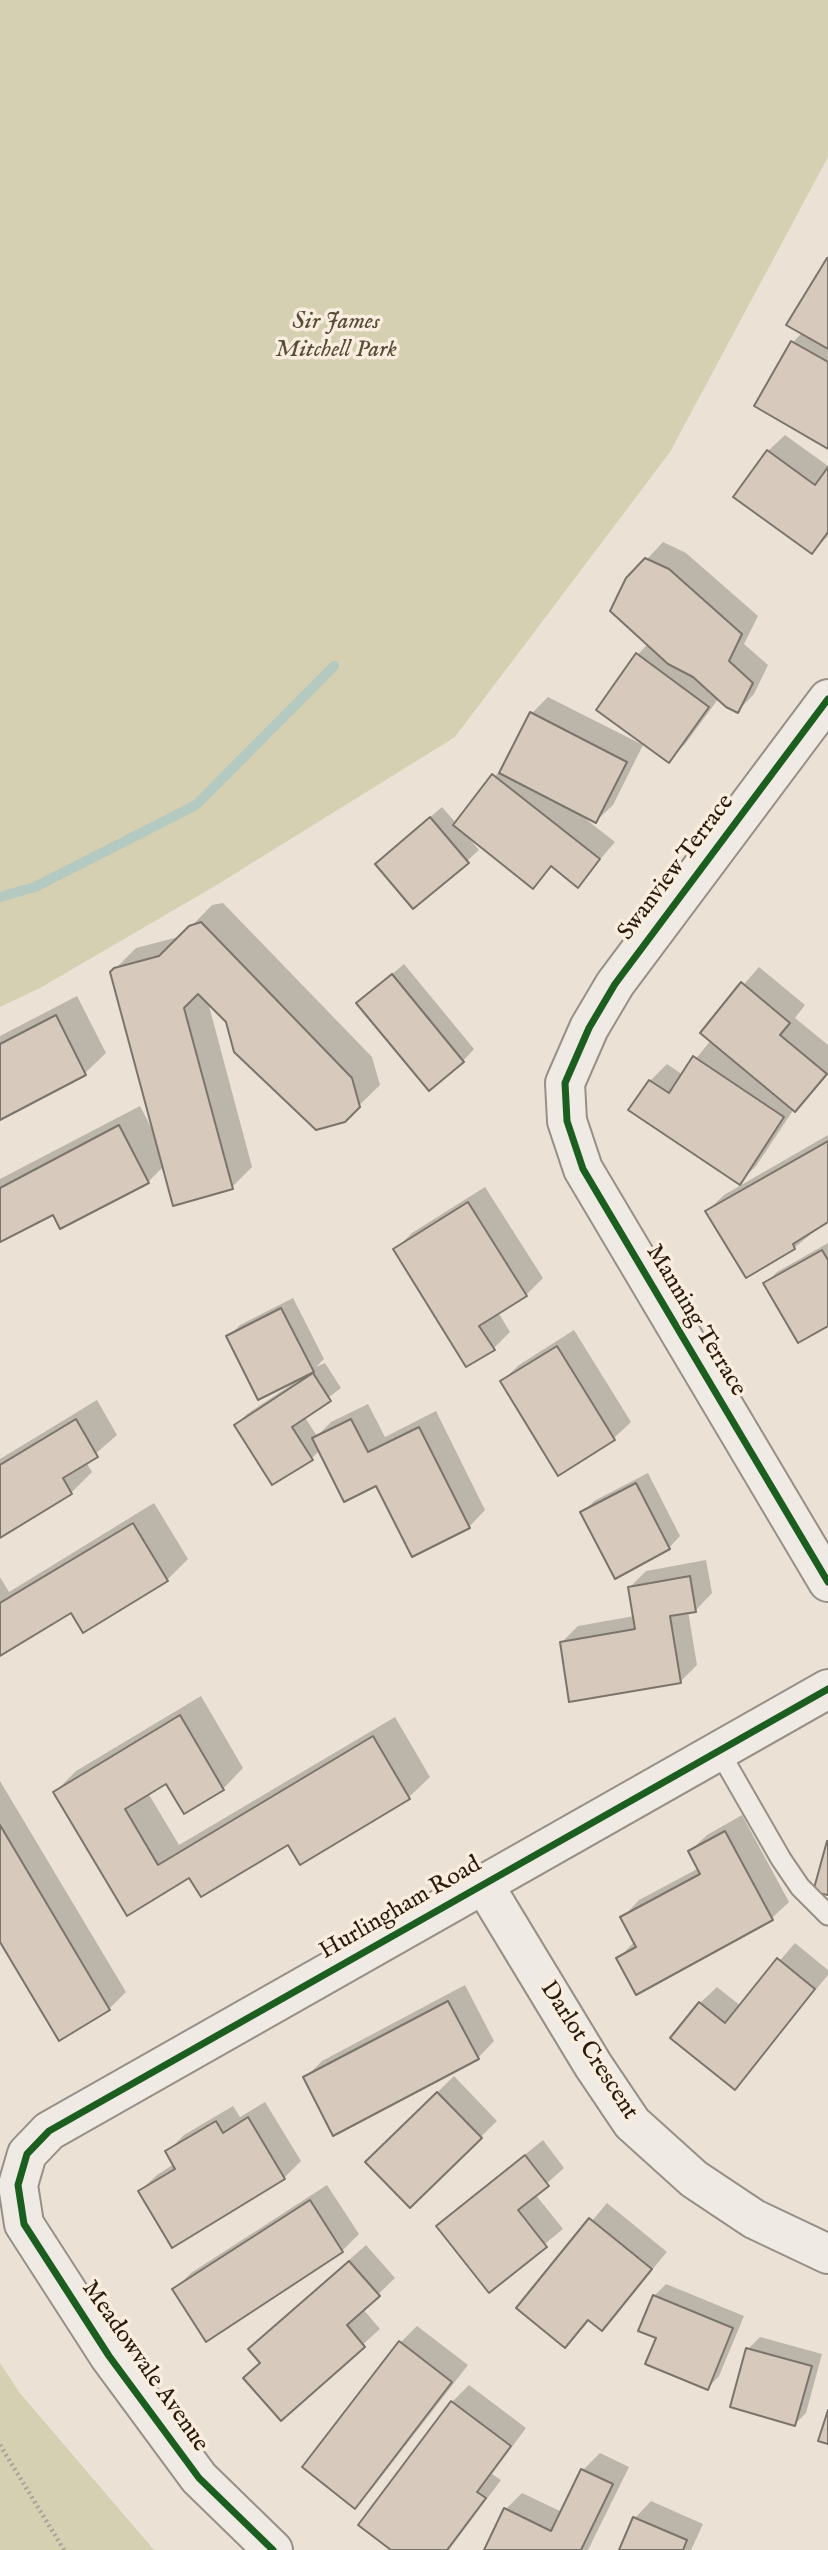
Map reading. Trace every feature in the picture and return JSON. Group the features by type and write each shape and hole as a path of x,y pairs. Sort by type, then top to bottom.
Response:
{"street":[{"name":"Swanview Terrace","path":"569,1068 615,984 828,699"},
{"name":"Manning Terrace","path":"569,1068 565,1083 567,1121 583,1169 828,1582"},
{"name":"Hurlingham Road","path":"9,2187 27,2154 49,2131 828,1689"},
{"name":"Darlot Crescent","path":"484,1885 593,2065 632,2123 694,2179 754,2220 828,2254"},
{"name":"Meadowvale Avenue","path":"9,2187 24,2224 109,2356 199,2478 273,2550"}],"lane":[{"path":"719,1751 800,1888 828,1915"}],"path":[{"path":"0,2445 64,2550"}],"green space":[{"name":"Sir James Mitchell Park","path":"0,0 828,0 828,157 670,452 455,737 215,886 40,988 0,1007"},
{"path":"0,2363 19,2392 154,2550 0,2550"}],"building":[{"path":"828,258 828,349 786,325"},
{"path":"791,341 828,362 828,449 754,406"},
{"path":"767,450 815,485 828,467 828,532 812,554 733,497"},
{"path":"645,558 669,569 742,634 729,661 753,683 738,713 726,707 693,677 668,664 610,611 626,578"},
{"path":"636,653 709,707 669,763 596,710"},
{"path":"530,712 627,762 596,823 499,773"},
{"path":"492,774 600,859 578,888 551,866 533,889 453,825"},
{"path":"430,817 469,863 413,909 375,864"},
{"path":"201,922 352,1078 360,1107 345,1122 316,1130 234,1052 226,1022 198,994 184,1008 233,1189 173,1206 110,972 114,968 159,956 189,926"},
{"path":"392,974 464,1062 429,1091 356,1003"},
{"path":"741,982 790,1023 780,1035 827,1074 795,1112 700,1033"},
{"path":"56,1015 86,1075 0,1120 0,1044"},
{"path":"693,1056 784,1117 740,1185 628,1110 649,1080 669,1093"},
{"path":"119,1125 149,1183 60,1229 53,1215 0,1242 0,1188"},
{"path":"828,1141 828,1222 793,1244 795,1249 746,1278 705,1211"},
{"path":"468,1202 527,1296 479,1326 495,1350 466,1367 393,1249"},
{"path":"822,1250 828,1260 828,1326 798,1343 763,1283"},
{"path":"281,1308 314,1372 258,1400 226,1336"},
{"path":"557,1346 615,1440 558,1476 500,1381"},
{"path":"313,1373 331,1401 292,1427 313,1460 272,1485 234,1425"},
{"path":"76,1419 98,1457 63,1478 72,1494 0,1538 0,1465"},
{"path":"351,1419 368,1452 419,1427 470,1528 412,1557 376,1486 344,1502 312,1438"},
{"path":"636,1483 670,1549 615,1579 580,1512"},
{"path":"133,1523 168,1581 83,1633 71,1613 0,1656 0,1603"},
{"path":"690,1576 696,1612 670,1616 681,1683 569,1702 560,1642 635,1629 628,1587"},
{"path":"180,1715 224,1790 184,1814 166,1784 125,1809 158,1865 373,1736 410,1799 300,1865 288,1845 201,1897 189,1878 127,1916 53,1792"},
{"path":"0,1825 110,2010 59,2041 0,1942"},
{"path":"725,1831 773,1920 636,1995 616,1958 636,1947 620,1917 700,1874 688,1851"},
{"path":"828,1841 828,1895 813,1892"},
{"path":"777,1958 815,1989 735,2090 670,2038 699,2002 725,2023"},
{"path":"448,2001 479,2059 333,2136 303,2077"},
{"path":"437,2092 482,2138 410,2208 365,2162"},
{"path":"248,2117 285,2179 172,2248 138,2191 175,2169 165,2151 216,2121 223,2133"},
{"path":"525,2155 549,2186 518,2210 547,2247 489,2293 436,2226"},
{"path":"310,2200 343,2252 206,2342 172,2289"},
{"path":"589,2218 652,2269 602,2331 588,2320 565,2348 516,2308"},
{"path":"349,2261 380,2296 347,2325 365,2347 281,2421 243,2378 260,2363 248,2349"},
{"path":"653,2295 733,2328 708,2390 645,2364 656,2338 638,2331"},
{"path":"399,2341 452,2382 355,2509 302,2467"},
{"path":"746,2348 812,2366 795,2426 730,2407"},
{"path":"451,2401 511,2446 477,2492 486,2498 447,2550 391,2550 358,2525"},
{"path":"828,2410 828,2444 818,2441"},
{"path":"581,2469 613,2484 581,2550 484,2550 504,2508 551,2531"},
{"path":"633,2517 687,2540 683,2550 619,2550"}],"waterway":[{"path":"0,897 35,887 196,805 334,666"}],"cycle path":[{"path":"828,699 615,984 589,1028 565,1083 567,1121 583,1169 828,1582"},
{"path":"273,2550 199,2478 109,2356 24,2224 18,2185 27,2154 49,2131 828,1689"}]}
